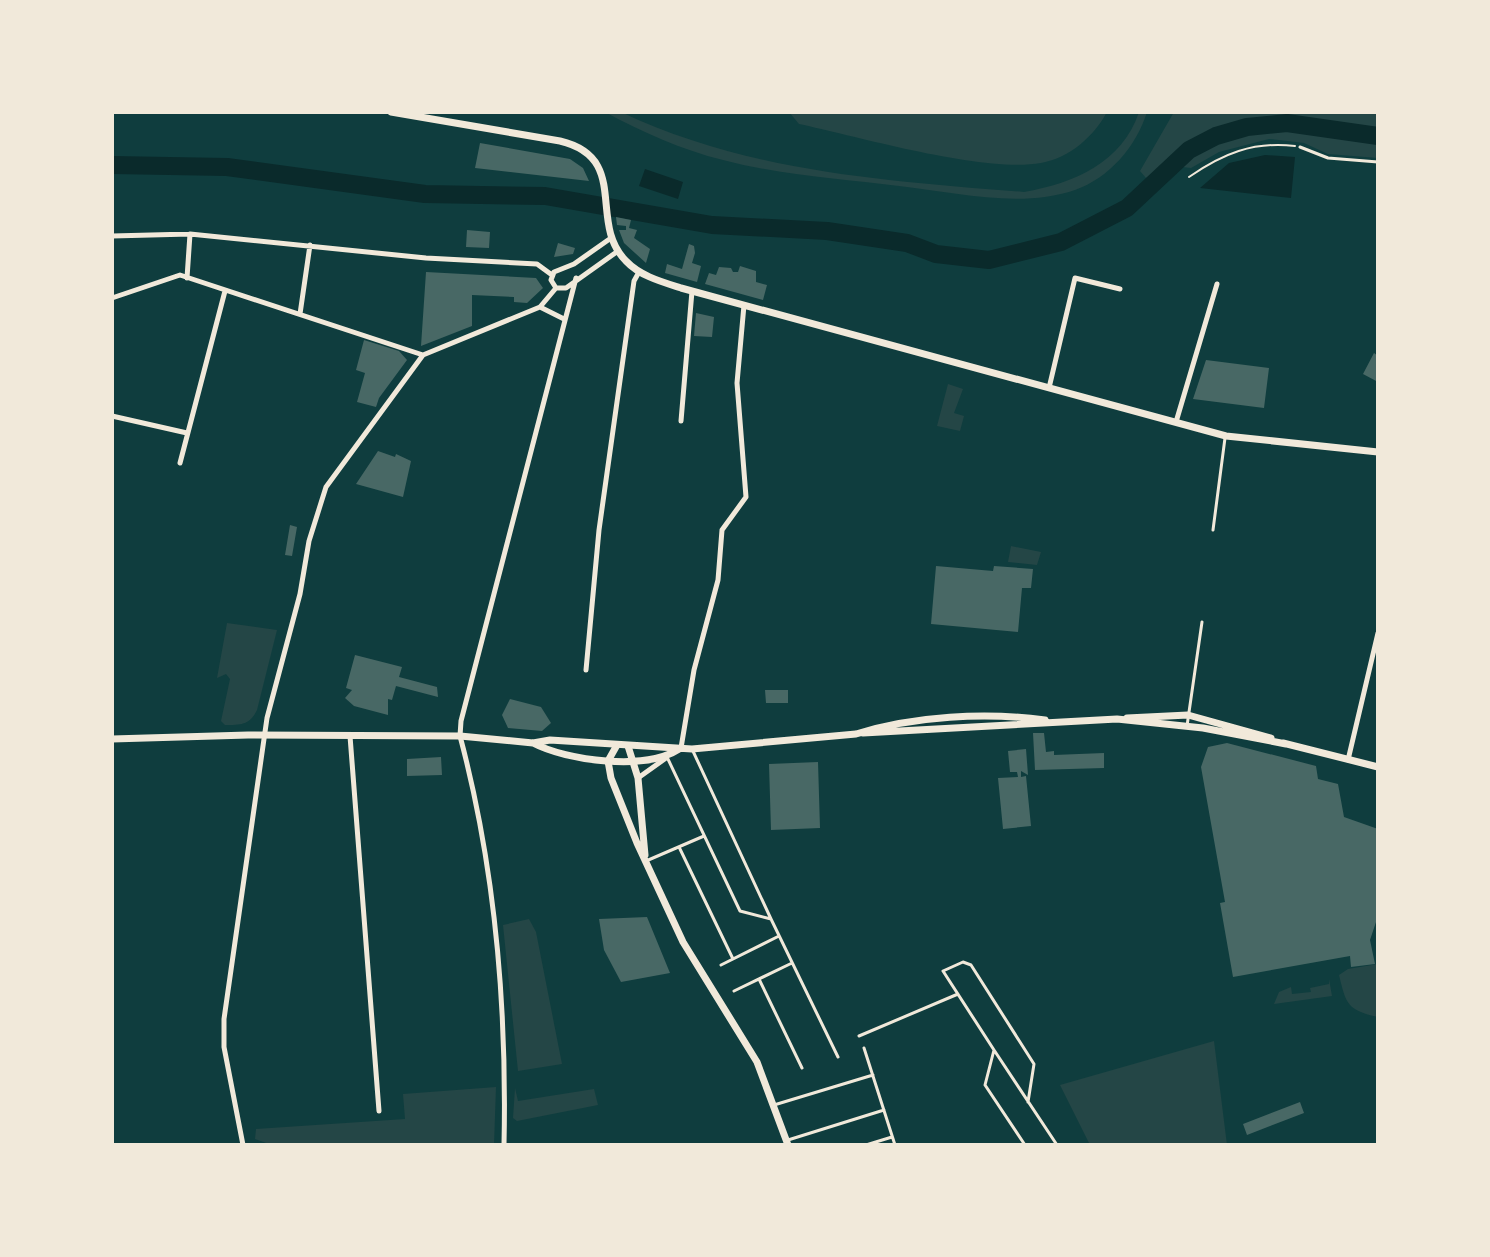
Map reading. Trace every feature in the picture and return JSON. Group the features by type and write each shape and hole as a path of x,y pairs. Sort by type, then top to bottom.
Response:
{"street":[{"path":"391,112 568,143 598,162 611,238 618,251 639,272 692,291 1226,436 1378,452"},
{"path":"112,236 190,234 426,258 537,264 552,275 556,288"},
{"path":"187,278 190,234"},
{"path":"552,275 611,238"},
{"path":"300,314 310,245"},
{"path":"243,1145 224,1047 224,1019 265,736 322,497 423,355 540,307 556,288 566,288 618,251"},
{"path":"586,670 599,530 634,281 639,272"},
{"path":"112,298 174,275 423,355"},
{"path":"504,1145 506,1030 490,867 460,736 576,278"},
{"path":"1049,388 1075,278 1120,289"},
{"path":"1176,422 1217,284"},
{"path":"180,463 225,291"},
{"path":"681,421 692,291"},
{"path":"638,778 681,748 694,670 718,580 722,530 746,497 737,383 744,305"},
{"path":"540,307 555,312 564,320"},
{"path":"112,416 187,433"},
{"path":"1348,760 1378,633"},
{"path":"1117,719 1147,714 1188,715 1378,767"},
{"path":"112,739 460,736 533,743 550,740 692,749 1045,720 1117,719 1187,726 1286,744"},
{"path":"350,736 379,1111"},
{"path":"533,743 548,752 608,761 667,757"},
{"path":"617,745 608,761 622,806 683,942 747,1043 788,1143"},
{"path":"628,746 638,778 646,861"},
{"path":"622,806 638,801"}],"lane":[{"path":"1300,147 1328,158 1378,162"},
{"path":"1213,530 1226,436"},
{"path":"1187,726 1202,622"},
{"path":"692,749 838,1057"},
{"path":"667,757 740,911 771,919"},
{"path":"646,861 680,849 704,836"},
{"path":"680,849 733,959"},
{"path":"721,965 779,936"},
{"path":"1028,1102 1034,1064 971,965 963,962 943,971 1028,1102 1057,1145"},
{"path":"734,991 792,963"},
{"path":"759,979 802,1068"},
{"path":"859,1036 958,994"},
{"path":"864,1048 895,1145"},
{"path":"994,1050 985,1085 1025,1145"},
{"path":"774,1105 873,1075"},
{"path":"788,1143 884,1110"},
{"path":"802,1136 807,1145"},
{"path":"866,1145 892,1137"}],"path":[{"path":"1189,177 1221,155 1248,147 1270,144 1300,147"}],"shaded area":[{"path":"605,112 621,112 669,132 768,161 870,178 1024,192 1061,183 1094,168 1121,145 1139,112 1147,112 1136,137 1120,160 1099,178 1054,196 1010,199 811,176 745,165 677,146"},
{"path":"789,112 1107,112 1088,137 1071,151 1041,163 1016,165 987,163 887,145 799,124"},
{"path":"1174,112 1378,112 1378,158 1328,154 1304,143 1269,139 1219,152 1191,168 1166,165 1146,178 1140,171"},
{"path":"1265,155 1295,157 1291,198 1200,188 1229,163"},
{"path":"645,169 683,182 678,199 639,186"},
{"path":"948,384 963,389 954,413 964,416 960,431 937,426"},
{"path":"1011,546 1041,552 1037,565 1008,562"},
{"path":"227,623 277,630 257,710 248,721 236,725 225,725 221,721 230,679 226,674 217,678"},
{"path":"529,919 536,932 562,1064 518,1071 503,925"},
{"path":"1378,964 1378,1017 1360,1012 1350,1004 1339,975 1348,969"},
{"path":"1329,979 1332,996 1274,1004 1279,992 1291,987 1292,994 1311,992 1310,988 1329,984"},
{"path":"1214,1041 1227,1145 1090,1145 1060,1085"},
{"path":"496,1087 494,1145 272,1145 255,1139 256,1129 405,1119 403,1094"},
{"path":"515,1088 518,1101 594,1089 598,1105 517,1121 513,1118"}],"building":[{"path":"480,143 570,159 583,168 589,181 475,168"},
{"path":"616,217 631,220 629,228 637,230 634,238 650,249 646,263 624,243 619,230 626,230 626,226 617,225"},
{"path":"467,230 490,232 489,248 466,247"},
{"path":"558,243 575,248 573,254 554,257"},
{"path":"689,244 694,246 692,263 701,266 697,282 665,273 667,264 682,269"},
{"path":"740,266 756,271 756,282 767,285 763,300 705,284 709,273 716,275 719,267 738,272"},
{"path":"426,272 536,278 543,288 527,303 514,302 514,297 472,295 472,326 421,346"},
{"path":"696,313 714,317 712,337 694,336"},
{"path":"364,340 399,351 407,360 379,398 376,407 357,402 365,373 356,370"},
{"path":"1374,353 1378,356 1378,382 1363,374"},
{"path":"1206,360 1269,368 1264,408 1193,399"},
{"path":"378,451 411,461 403,497 356,484"},
{"path":"290,525 297,527 292,556 285,555"},
{"path":"936,566 993,571 994,566 1033,569 1031,588 1022,588 1018,632 931,624"},
{"path":"355,655 402,667 399,677 437,687 438,697 396,686 392,700 388,699 388,715 354,706 345,698 352,690 346,688"},
{"path":"765,690 788,690 788,703 766,703"},
{"path":"510,699 541,707 551,723 542,731 508,728 502,715"},
{"path":"1033,733 1044,733 1046,752 1054,751 1054,755 1104,753 1104,768 1035,770"},
{"path":"1227,743 1316,766 1318,779 1338,784 1344,817 1378,829 1378,916 1370,940 1375,964 1351,967 1350,956 1233,977 1220,903 1225,902 1201,767 1208,747"},
{"path":"1026,749 1028,775 1021,771 1021,777 1026,776 1031,826 1003,829 998,778 1018,777 1017,772 1010,772 1008,751"},
{"path":"441,757 442,775 407,776 407,759"},
{"path":"818,762 820,828 771,830 769,764"},
{"path":"647,917 670,973 621,982 604,950 599,919"},
{"path":"1300,1102 1304,1113 1247,1135 1243,1124"}],"waterway":[{"path":"112,165 227,167 425,194 545,196 712,225 827,231 907,243 936,254 989,260 1061,242 1127,208 1189,150 1216,136 1247,127 1287,123 1378,136"}]}
